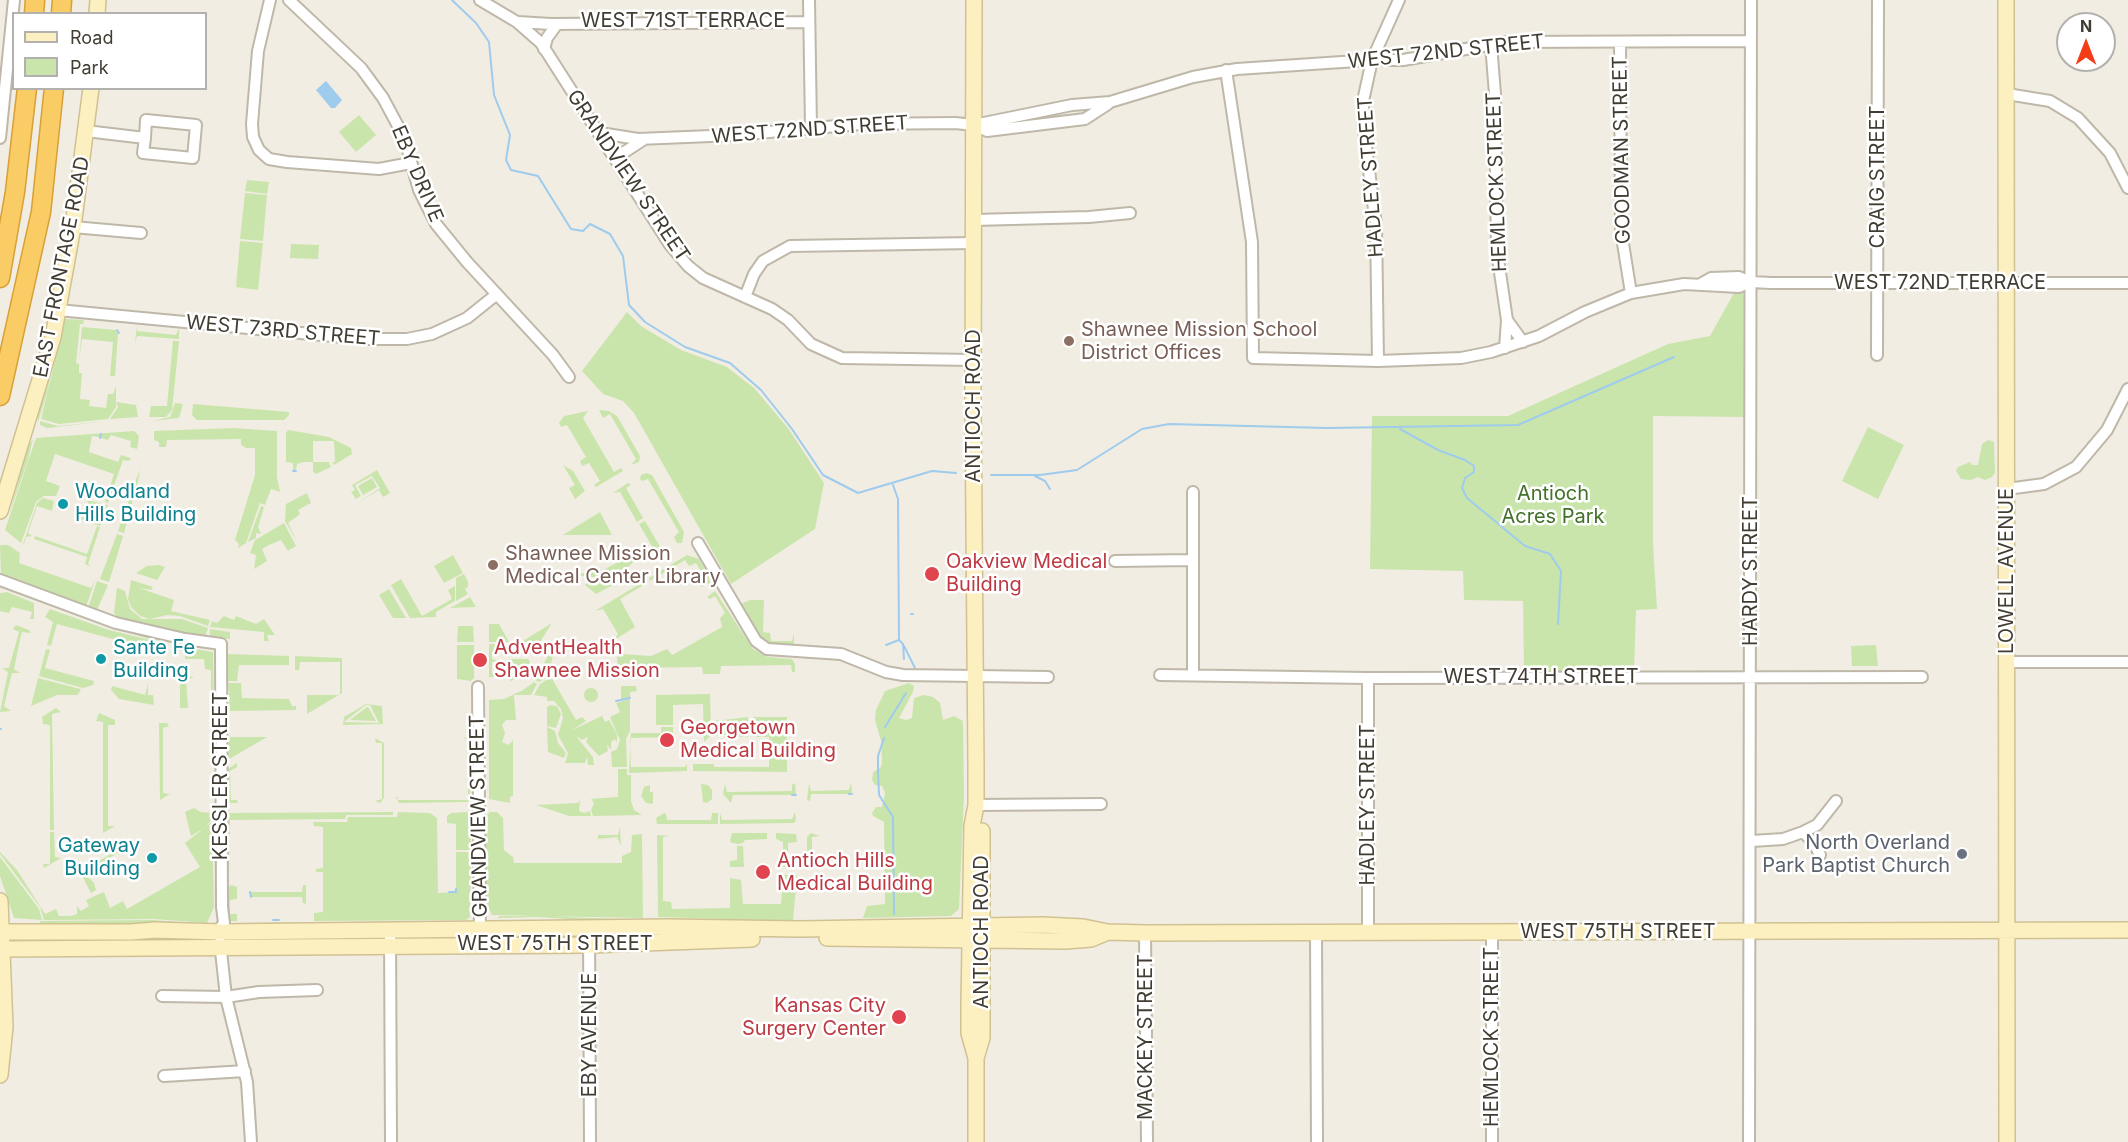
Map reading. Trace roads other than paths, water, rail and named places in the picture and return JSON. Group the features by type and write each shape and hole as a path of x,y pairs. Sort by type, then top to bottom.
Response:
{"highway":[{"path":"0,278 15,192 27,90"},
{"path":"0,396 41,212 54,90"}],"main road":[{"name":"LOWELL AVENUE","path":"2006,0 2007,1142"},
{"name":"ANTIOCH ROAD","path":"974,2 976,805 981,824 977,933 982,1038 976,1058 976,1142"},
{"name":"EAST FRONTAGE ROAD","path":"0,511 40,384 58,310 73,227 91,90"},
{"path":"0,901 5,1028 0,1075"},
{"name":"WEST 75TH STREET","path":"390,937 481,928 667,927 977,933 1082,939 1108,933 2128,930"},
{"name":"WEST 75TH STREET","path":"1,932 155,930 220,936"},
{"name":"WEST 75TH STREET","path":"2,949 220,936 390,937 480,945 590,945 977,933"}],"street":[{"path":"270,0 258,51 252,124 253,137 259,150 269,159 379,170 411,163"},
{"name":"EBY DRIVE","path":"289,0 361,68 383,98 398,126 419,190 436,224 553,355 568,377"},
{"name":"GRANDVIEW STREET","path":"480,0 534,35 585,114 600,133 670,245 688,266 715,285 745,297 788,320 811,344 842,358 974,360"},
{"path":"809,0 811,128"},
{"name":"HADLEY STREET","path":"1378,361 1376,225 1363,123 1366,75 1399,0"},
{"name":"HARDY STREET","path":"1749,1142 1752,841 1751,0"},
{"name":"CRAIG STREET","path":"1877,355 1878,0"},
{"path":"0,138 12,20"},
{"name":"WEST 71ST TERRACE","path":"517,22 558,24 808,22"},
{"name":"WEST 71ST TERRACE","path":"544,49 547,38 558,24"},
{"name":"WEST 72ND STREET","path":"600,133 631,139 645,139 735,135 876,124 974,125 987,131 1085,119 1110,102 1193,77 1226,70 1403,60 1491,44 1750,41"},
{"name":"GOODMAN STREET","path":"1620,42 1621,231 1631,293"},
{"name":"HEMLOCK STREET","path":"1491,44 1495,94 1497,252 1507,320 1506,348"},
{"name":"WEST 72ND TERRACE","path":"1226,70 1252,242 1253,358 1378,361 1461,358 1523,342 1631,293 1702,283 1712,287 1739,287 1751,282 2128,283"},
{"path":"2007,94 2040,97 2069,111 2087,126 2110,153 2128,188"},
{"path":"146,120 196,125 193,158 143,153 145,138 146,120"},
{"path":"86,131 145,138"},
{"path":"617,162 623,153 645,139"},
{"path":"974,220 1089,217 1130,213"},
{"path":"73,227 141,233"},
{"path":"745,297 754,274 763,261 790,246 974,243"},
{"name":"WEST 73RD STREET","path":"58,310 344,337 407,339 432,334 467,318 497,294"},
{"name":"HEMLOCK STREET","path":"1507,320 1523,342"},
{"path":"2007,489 2044,484 2076,467 2107,430 2128,389"},
{"path":"1193,492 1193,674"},
{"path":"698,543 756,641 767,649 841,654 886,672 903,675 1048,676"},
{"path":"1115,561 1192,560"},
{"name":"KESSLER STREET","path":"0,580 116,623 185,639 221,644 222,907 218,918 226,997 244,1071 251,1142"},
{"path":"2007,662 2128,662"},
{"name":"WEST 74TH STREET","path":"1160,675 1368,678 1922,677"},
{"name":"HADLEY STREET","path":"1368,678 1368,932"},
{"name":"GRANDVIEW STREET","path":"478,687 480,945"},
{"path":"1752,841 1783,839 1803,832 1817,825 1836,801"},
{"path":"976,805 1101,804"},
{"path":"1803,832 1814,843 1820,855"},
{"name":"EBY AVENUE","path":"590,928 590,1142"},
{"name":"MACKEY STREET","path":"1145,933 1147,1142"},
{"path":"1316,933 1317,1142"},
{"name":"HEMLOCK STREET","path":"1492,933 1492,1142"},
{"path":"390,937 391,1142"},
{"path":"162,996 226,997 259,992 317,990"},
{"path":"164,1076 244,1071"}],"water":[{"path":"326,81 342,100 335,108 331,108 316,90"}],"waterway":[{"path":"452,0 476,23 489,42 494,95 510,135 506,160 511,170 538,176 571,229 583,231 590,224 610,234 623,256 629,305 645,322 685,347 730,363 761,390 792,429 823,475 858,493 932,471 956,473"},
{"path":"991,475 1040,475 1077,470 1142,429 1169,424 1327,428 1518,425 1674,357"},
{"path":"1400,429 1474,466 1474,472 1465,478 1462,488 1467,498 1525,546 1550,554 1561,571 1558,624"},
{"path":"100,438 101,434"},
{"path":"1035,476 1045,481 1050,489"},
{"path":"893,485 898,499 899,640 903,644 904,659"},
{"path":"886,645 899,640"},
{"path":"904,646 915,668"},
{"path":"885,727 906,693"},
{"path":"616,701 630,698"},
{"path":"884,738 878,756 879,795 893,817 894,914"},
{"path":"449,892 456,892 456,889"},
{"path":"250,892 251,897"},
{"path":"273,920 279,920"}],"place":[{"name":"Shawnee Mission School District Offices","path":"1069,341"},
{"name":"Woodland Hills Building","path":"63,504"},
{"name":"Shawnee Mission Medical Center Library","path":"493,565"},
{"name":"Oakview Medical Building","path":"932,574"},
{"name":"Sante Fe Building","path":"101,659"},
{"name":"AdventHealth Shawnee Mission","path":"480,660"},
{"name":"Georgetown Medical Building","path":"667,740"},
{"name":"North Overland Park Baptist Church","path":"1962,854"},
{"name":"Gateway Building","path":"152,858"},
{"name":"Antioch Hills Medical Building","path":"763,872"},
{"name":"Kansas City Surgery Center","path":"899,1017"}],"park label":[{"name":"Antioch Acres Park","path":"1553,506"}]}
